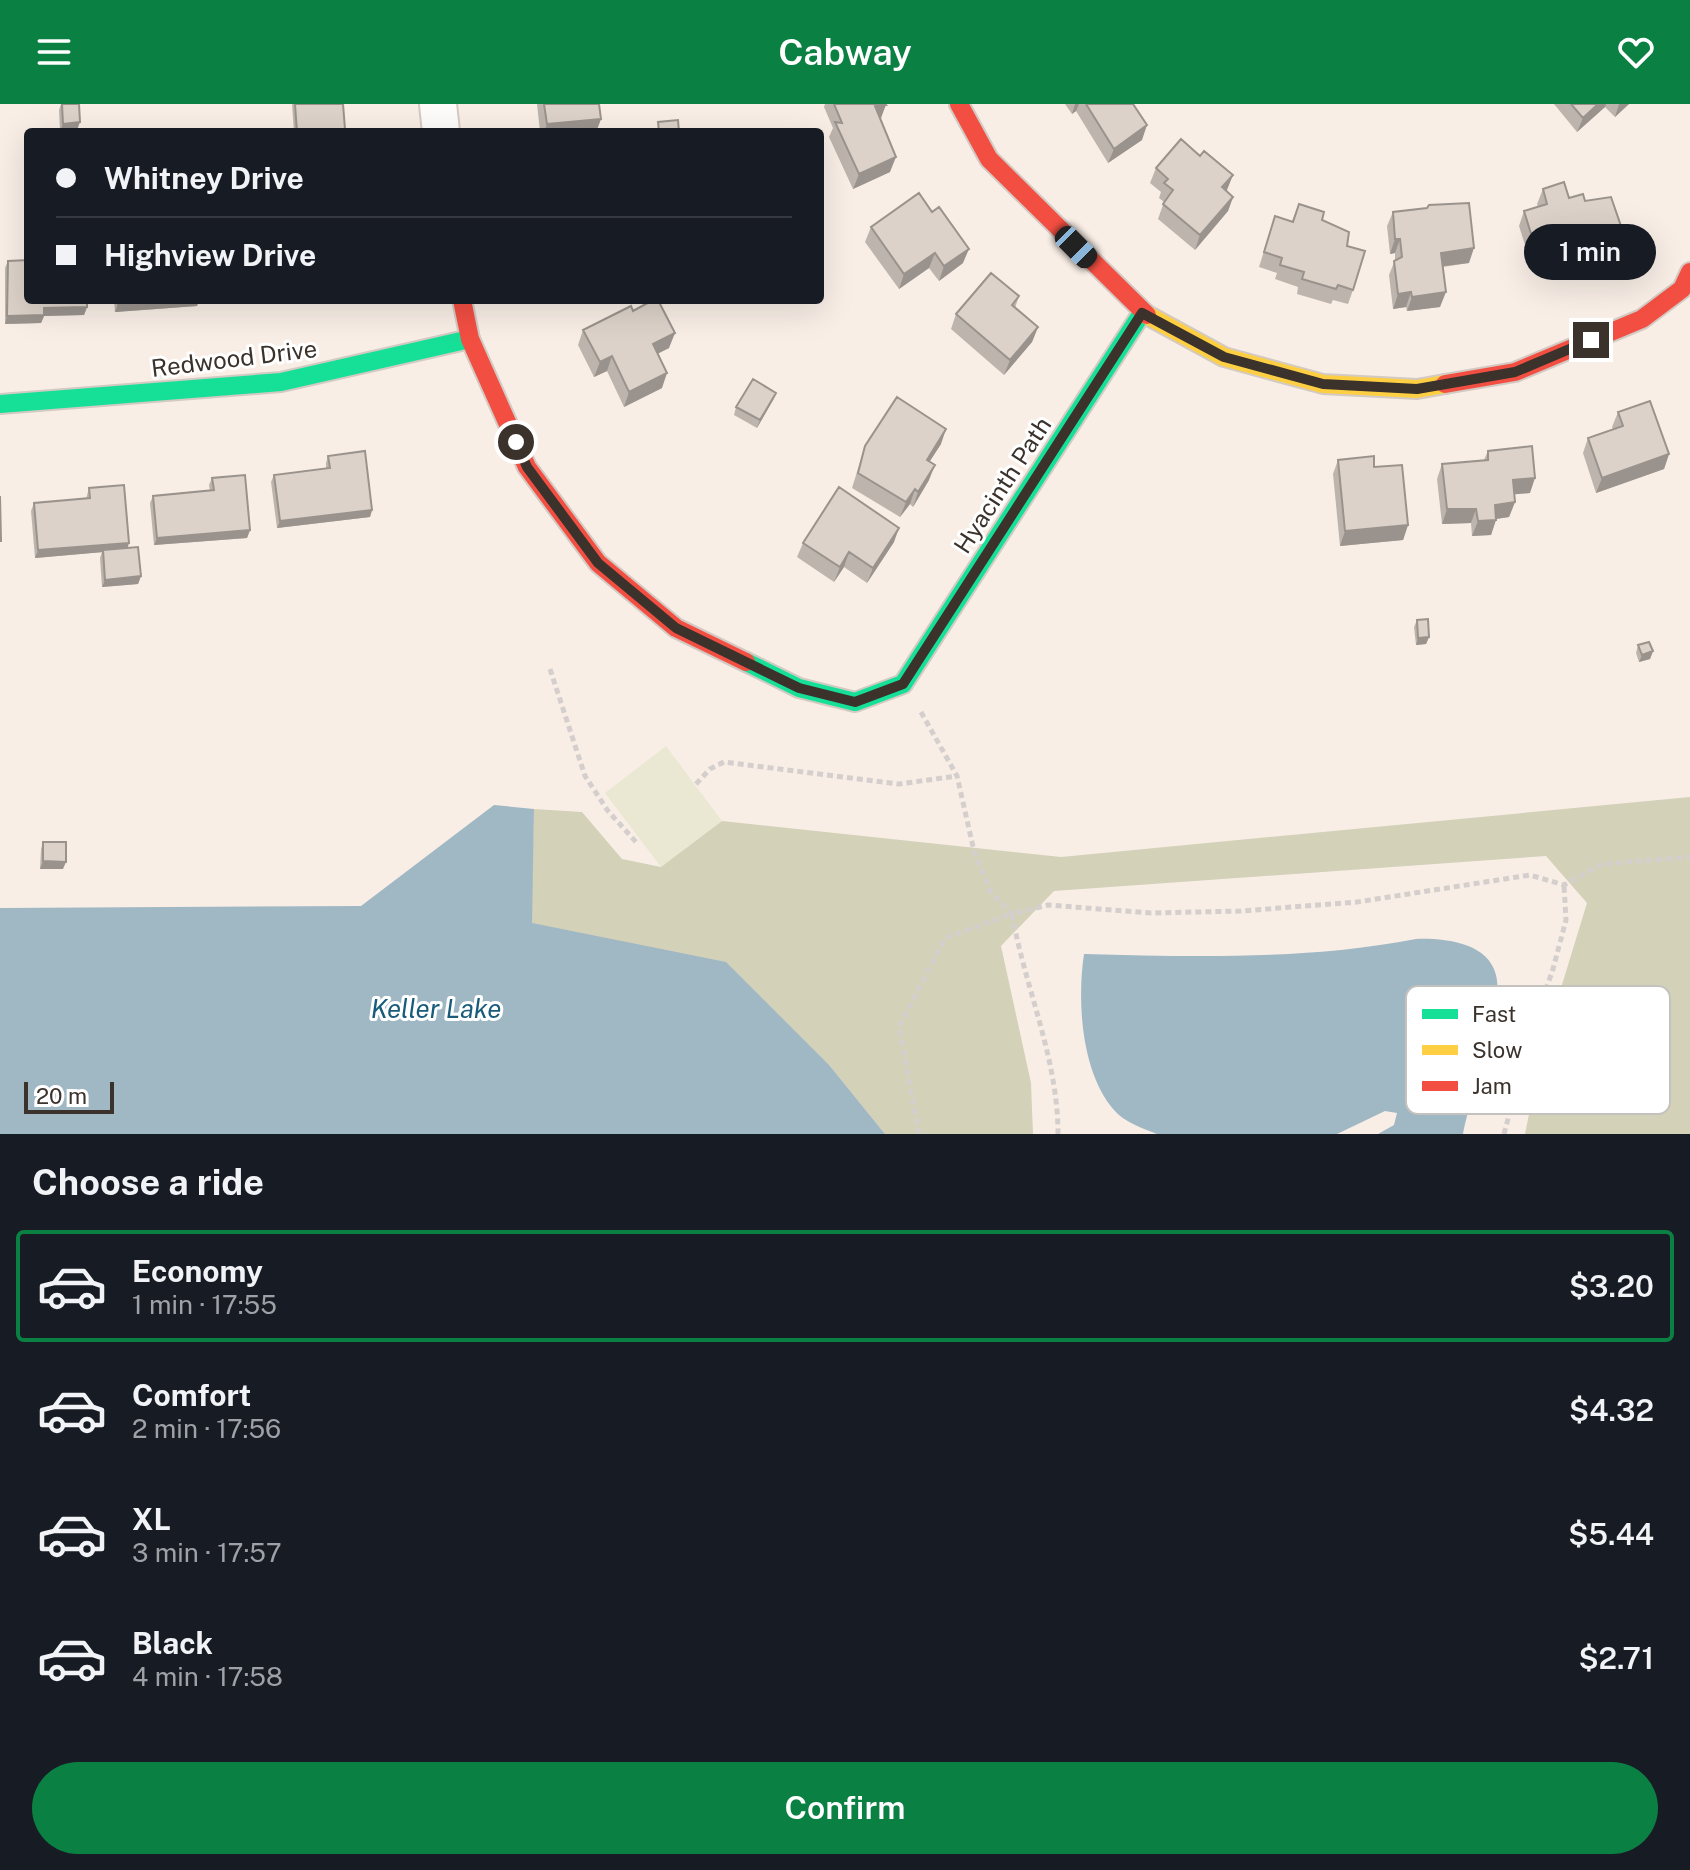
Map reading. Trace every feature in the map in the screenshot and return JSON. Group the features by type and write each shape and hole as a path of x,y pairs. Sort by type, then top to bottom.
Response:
{"street":[{"path":"438,104 441,128"},
{"path":"959,104 989,159 1142,313 1224,357 1323,384 1417,389 1515,372 1642,319 1682,289 1690,272"},
{"path":"463,304 470,339 527,467 598,563 676,628 799,688 855,702 903,684"},
{"name":"Hyacinth Path","path":"903,684 1142,313"},
{"name":"Redwood Drive","path":"0,404 281,382 470,339"}],"path":[{"path":"550,669 585,776 608,811 636,842"},
{"path":"903,684 957,776 974,851 990,891 1012,914 1019,956 1052,1070 1058,1134"},
{"path":"696,784 710,769 724,762 899,784 957,776"},
{"path":"919,1134 899,1027 945,938 1012,914 1048,905 1151,913 1241,911 1357,902 1530,875 1564,885 1602,864 1690,857"},
{"path":"1547,986 1566,920 1564,885"},
{"path":"1504,1134 1509,1114"}],"shaded area":[{"path":"666,746 722,821 661,867 605,793"},
{"path":"1690,797 1690,1134 1525,1134 1529,1114 1670,1114 1670,986 1562,986 1587,903 1546,856 1054,891 1001,946 1031,1083 1033,1134 885,1134 830,1066 531,923 534,809 582,812 622,859 661,867 722,821 1061,857"}],"water":[{"name":"Keller Lake","path":"494,805 534,809 532,923 726,962 830,1066 885,1134 0,1134 0,908 361,906"},
{"path":"1416,939 1451,941 1474,949 1491,964 1497,986 1406,986 1406,1114 1468,1114 1463,1134 1378,1134 1394,1125 1397,1113 1385,1111 1337,1134 1157,1134 1118,1114 1103,1094 1094,1076 1084,1035 1081,993 1084,954 1292,954"}],"building":[{"path":"62,104 79,104 80,122 63,124"},
{"path":"295,104 343,104 345,128 297,128"},
{"path":"544,104 599,104 601,119 547,124"},
{"path":"834,104 885,104 875,106 896,157 859,174 835,122 842,123"},
{"path":"1086,104 1133,104 1147,125 1114,149"},
{"path":"1571,104 1598,104 1583,118"},
{"path":"678,120 679,128 659,128 658,122"},
{"path":"1181,139 1200,156 1204,151 1233,175 1222,187 1233,197 1200,235 1163,204 1173,190 1164,183 1168,179 1156,168"},
{"path":"1564,182 1569,198 1583,194 1585,201 1611,197 1622,229 1579,244 1578,240 1537,253 1524,211 1547,204 1543,189"},
{"path":"919,193 932,212 939,207 969,249 944,266 935,253 904,274 871,227"},
{"path":"1469,203 1474,248 1441,253 1446,292 1412,297 1411,292 1398,294 1394,261 1402,257 1400,239 1395,239 1393,212 1427,208 1429,205"},
{"path":"1299,204 1324,212 1322,220 1349,232 1347,246 1365,251 1353,290 1338,285 1336,289 1302,279 1304,272 1280,265 1282,258 1264,252 1275,216 1293,222"},
{"path":"24,260 24,304 87,304 87,307 44,308 44,315 7,316 8,261"},
{"path":"991,273 1019,296 1012,305 1038,327 1010,360 956,314"},
{"path":"646,304 660,304 675,333 653,344 667,373 629,392 612,356 600,362 583,330 631,306 633,311"},
{"path":"753,379 776,393 760,420 736,407"},
{"path":"897,397 946,429 927,460 935,465 918,492 915,489 906,502 858,473 865,446"},
{"path":"1650,401 1669,454 1602,478 1588,438 1623,426 1618,412"},
{"path":"1532,446 1535,478 1513,480 1515,502 1495,505 1496,520 1478,521 1476,509 1447,509 1442,464 1488,460 1488,451"},
{"path":"365,451 372,510 280,521 274,475 330,468 328,456"},
{"path":"1374,456 1374,467 1402,465 1408,525 1345,531 1338,460"},
{"path":"245,475 250,530 157,538 153,496 214,490 212,478"},
{"path":"124,485 129,543 38,550 34,503 90,498 89,488"},
{"path":"839,487 899,528 873,568 849,552 840,567 803,543"},
{"path":"138,547 141,576 105,580 103,550"},
{"path":"1428,619 1429,637 1418,638 1417,620"},
{"path":"1649,642 1653,651 1642,655 1638,645"},
{"path":"43,842 66,842 66,862 43,861"}],"traffic: fast":[{"path":"746,662 799,688 855,702 903,684 1142,313"},
{"path":"0,404 281,382 470,339"}],"traffic: slow":[{"path":"1147,315 1224,357 1323,384 1417,389 1445,384"}],"traffic: jam":[{"path":"959,104 989,159 1147,315"},
{"path":"1445,384 1515,372 1642,319 1682,289 1690,272"},
{"path":"463,304 470,339 527,467 598,563 676,628 746,662"}],"route":[{"path":"516,442 527,467 598,563 676,628 799,688 855,702 903,684 1142,313 1224,357 1323,384 1417,389 1515,372 1591,340"}]}
